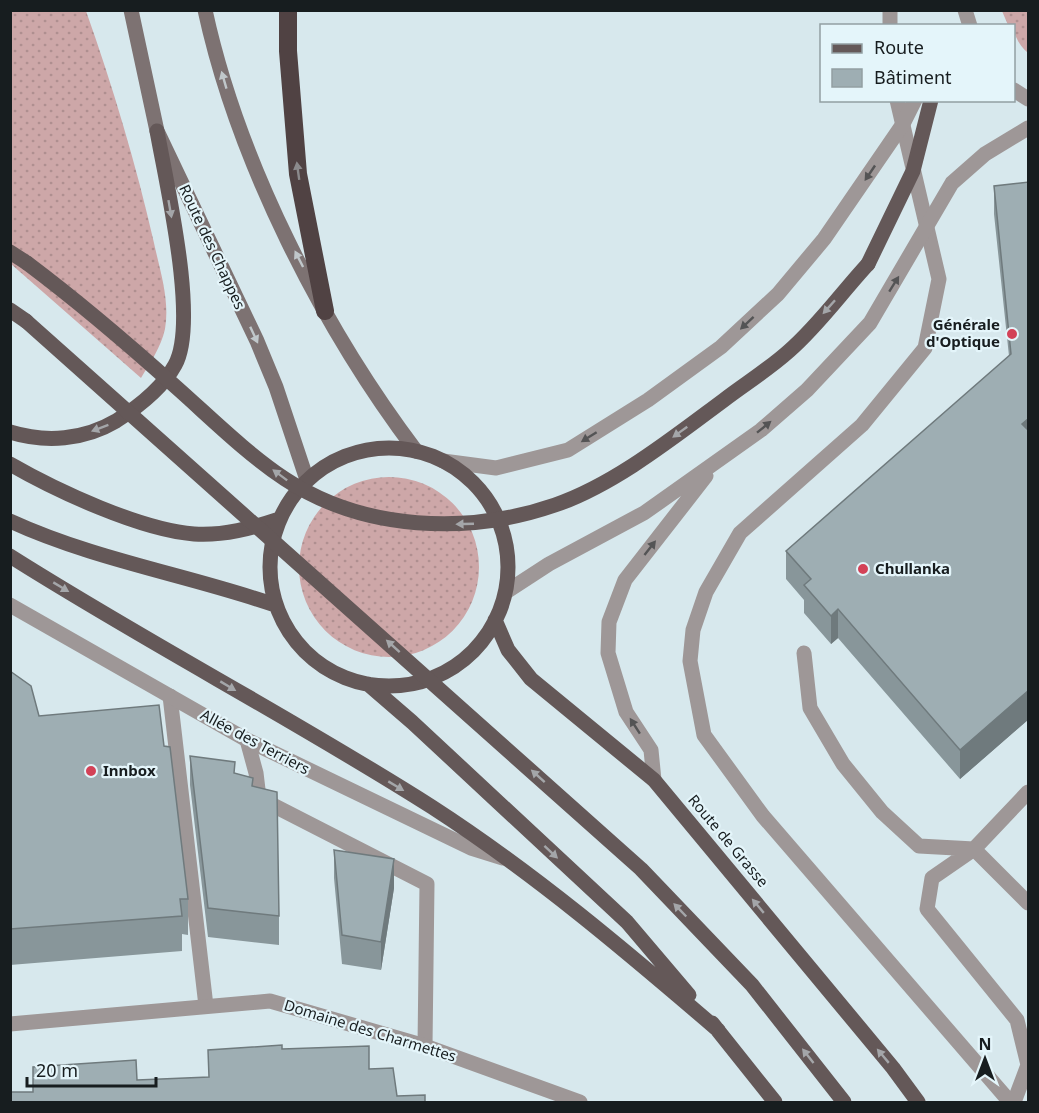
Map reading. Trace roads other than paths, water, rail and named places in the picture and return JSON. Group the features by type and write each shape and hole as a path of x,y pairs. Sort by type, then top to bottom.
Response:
{"highway":[{"path":"288,10 288,51 298,174 326,311"}],"main road":[{"name":"Route des Chappes","path":"131,10 157,131 257,341 276,387 307,480"},
{"path":"205,10 230,103 265,193 326,311 375,396 416,452"},
{"path":"10,252 96,315 238,442 286,480 338,505 375,515 432,525 476,523 557,505 609,479 668,440 790,350 868,264 913,171 930,102"},
{"path":"10,432 30,438 69,438 105,428 142,405 176,364 183,324 181,270 157,131"},
{"path":"10,310 26,321 642,869 752,985 844,1102"},
{"path":"387,448 416,452 443,461 464,475 483,494 497,516 505,541 508,566 506,592 495,620 476,648 464,660 442,674 411,683 368,684 344,677 321,666 286,628 275,605 269,570 273,536 279,519 296,492 307,480 330,463 358,452 387,448"},
{"path":"10,464 123,518 194,534 240,532 279,519"},
{"path":"10,521 122,561 182,576 275,605"},
{"path":"10,556 432,807 509,860 613,940 718,1030"},
{"name":"Route de Grasse","path":"495,620 508,650 531,679 654,780 893,1068 918,1102"},
{"path":"368,684 627,922 776,1102"}],"street":[{"path":"1015,91 1029,99"},
{"path":"898,102 939,279 925,348 862,425 740,533 706,592 693,630 690,661 704,735 763,816 1012,1102 1029,1065 1017,1020 927,909 932,878 974,849 1029,792"},
{"path":"443,461 496,468 568,450 648,400 721,347 778,294 816,248 903,124 914,102"},
{"path":"506,592 549,564 644,513 761,430 807,390 870,323 952,183 985,154 1029,128"},
{"path":"654,780 651,750 626,712 608,653 609,622 625,580 717,462"},
{"name":"Allée des Terriers","path":"10,605 247,740 471,848 509,860"},
{"path":"804,653 810,708 843,764 882,812 919,846 974,849 1029,903"},
{"path":"170,696 206,1006"},
{"path":"247,740 256,774 259,798 427,884 425,1046"},
{"name":"Domaine des Charmettes","path":"10,1024 270,1001 425,1046 580,1102"}],"place":[{"name":"Générale d'Optique","path":"1012,334"},
{"name":"Chullanka","path":"863,569"},
{"name":"Innbox","path":"91,771"}]}
